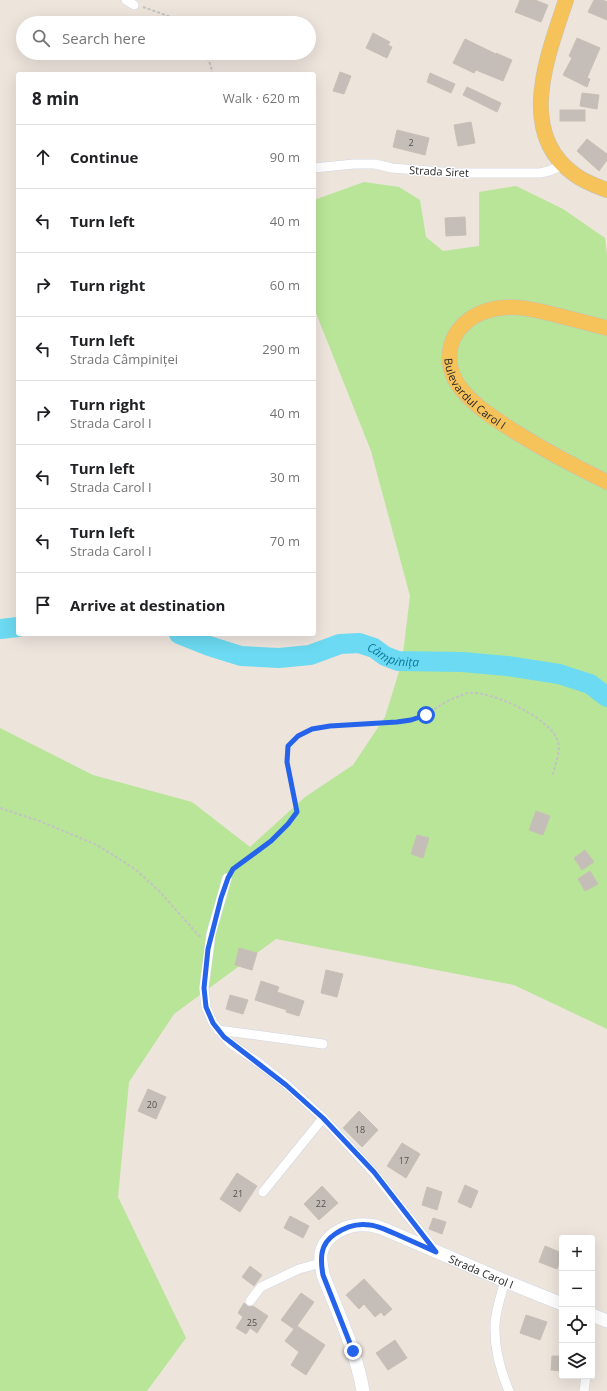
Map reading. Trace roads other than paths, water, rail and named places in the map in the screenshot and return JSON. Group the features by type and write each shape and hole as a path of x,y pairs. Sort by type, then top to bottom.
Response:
{"main road":[{"path":"566,0 546,62 542,84 540,99 545,135 549,146 563,165 584,181 607,190"},
{"name":"Bulevardul Carol I","path":"607,328 536,310 518,307 491,309 482,312 464,323 457,331 449,352 450,364 454,377 461,389 485,412 549,452 607,482"},
{"name":"Strada Carol I","path":"363,1391 360,1374 353,1351 323,1275 321,1263 321,1254 324,1245 341,1229 356,1225 370,1224 559,1303"},
{"path":"595,1316 607,1321"}],"street":[{"name":"Strada Siret","path":"316,168 354,164 375,164 392,168 454,173 533,173 549,171 563,165"},
{"path":"228,878 221,898 208,949 204,999 209,1015 218,1030 230,1043 286,1085 323,1118 374,1172 436,1252"},
{"path":"218,1030 324,1044"},
{"path":"263,1192 323,1118"},
{"path":"250,1301 261,1286 299,1269 321,1263"},
{"path":"505,1281 495,1324 495,1339 498,1359 509,1391"},
{"path":"584,1391 586,1379"}],"waterway":[{"name":"Câmpinița","path":"0,629 16,627"},
{"name":"Câmpinița","path":"184,636 241,656 279,658 310,655 340,644 359,643 374,648 385,656 398,661 462,662 507,666 559,674 590,684 607,697"}]}
